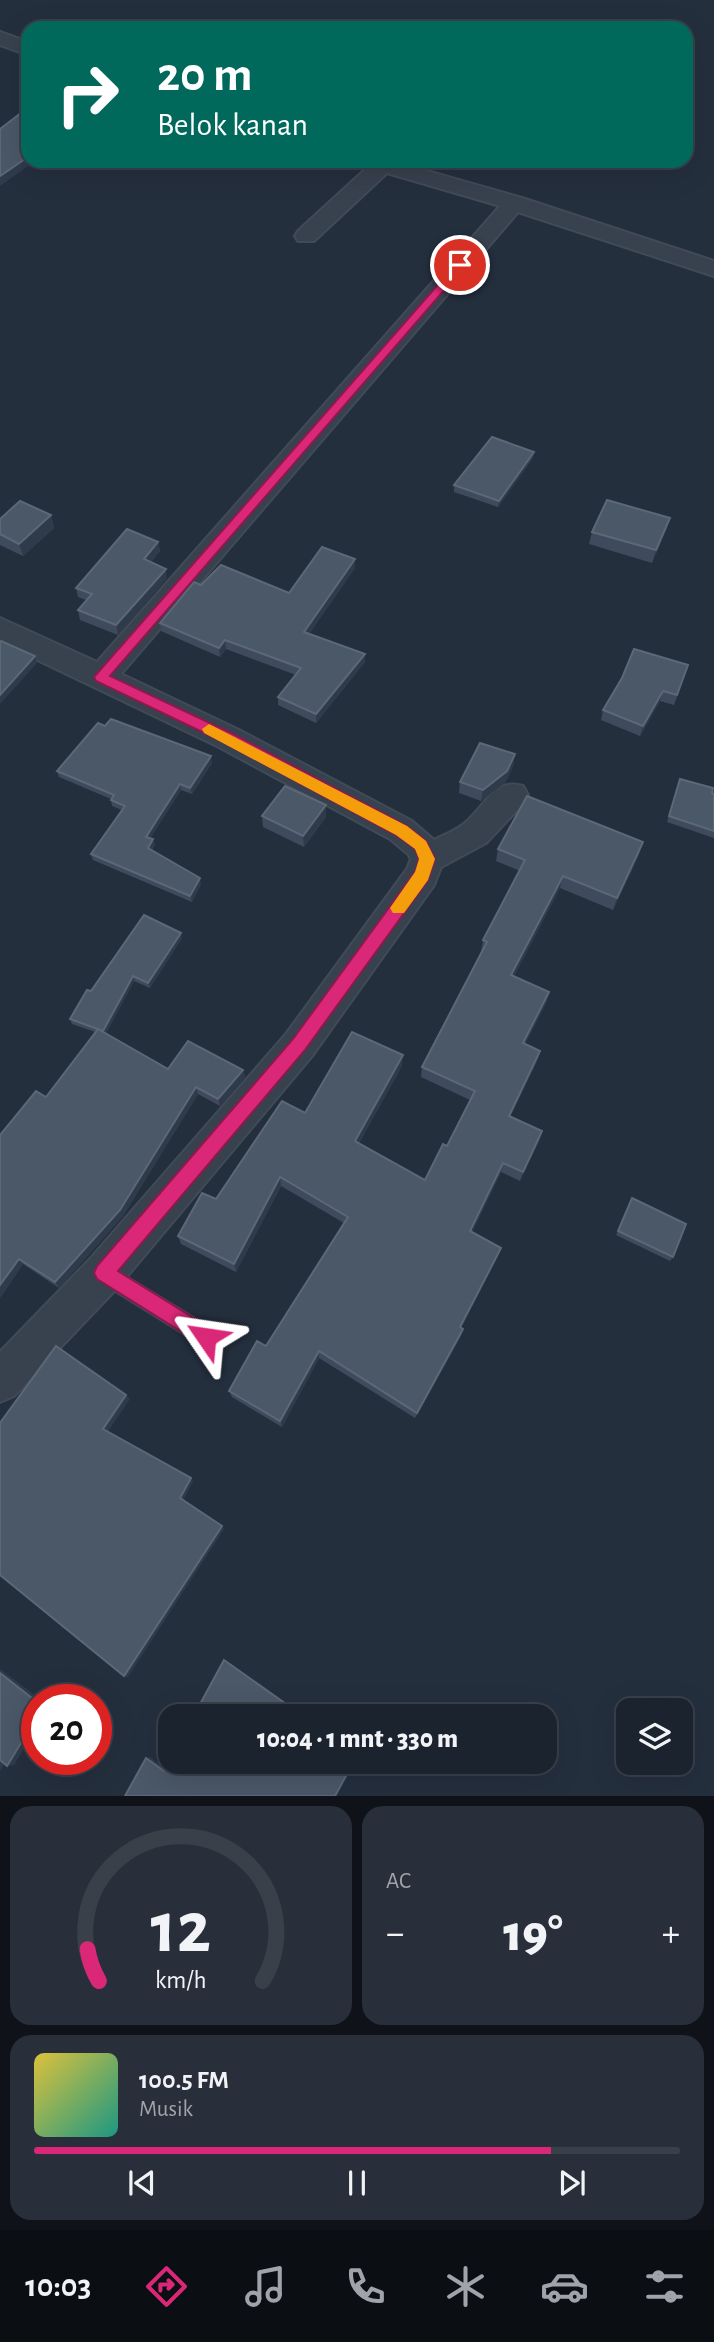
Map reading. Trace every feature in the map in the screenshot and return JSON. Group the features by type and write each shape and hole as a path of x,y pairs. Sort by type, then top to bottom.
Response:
{"street":[{"path":"2,41 21,47"},
{"path":"306,236 376,168 514,203 714,269"},
{"path":"101,677 514,203"},
{"path":"0,629 228,738 401,830 421,845 427,859 422,875 299,1045 104,1273 0,1382"},
{"path":"427,859 475,834 512,795"}],"lane":[{"path":"104,1273 206,1337"}],"building":[{"path":"21,113 21,162 0,176 0,129"},
{"path":"492,437 534,452 499,501 454,485"},
{"path":"607,500 670,518 656,550 592,532"},
{"path":"20,501 51,515 19,544 0,534 0,519"},
{"path":"127,529 158,542 144,559 166,569 116,625 78,610 92,594 76,588"},
{"path":"322,547 355,559 304,632 365,654 316,714 278,697 301,668 225,640 219,648 160,623 194,582 201,585 221,565 289,593"},
{"path":"1,641 35,656 0,695 0,643"},
{"path":"634,649 688,665 677,695 663,691 643,726 603,710 622,678"},
{"path":"111,719 211,756 190,788 180,784 146,837 153,839 148,848 200,878 190,896 91,854 125,806 111,800 114,795 57,771 98,723 105,726"},
{"path":"480,743 515,754 507,771 483,790 460,782"},
{"path":"680,779 713,788 714,831 669,816"},
{"path":"285,786 326,805 303,836 262,816"},
{"path":"527,796 643,842 617,898 563,876 511,975 549,992 523,1043 540,1051 509,1116 542,1131 523,1172 503,1163 470,1231 501,1248 460,1327 463,1329 417,1413 319,1351 280,1421 229,1391 257,1341 266,1346 348,1217 280,1177 234,1264 178,1236 202,1193 216,1199 282,1101 305,1113 352,1032 403,1055 355,1141 425,1180 443,1144 447,1146 475,1091 422,1067 487,942 483,940 525,860 498,849"},
{"path":"144,915 181,933 148,983 133,976 103,1031 70,1019 87,990 91,991"},
{"path":"98,1029 168,1069 188,1041 243,1070 218,1099 196,1087 120,1210 55,1282 19,1259 0,1285 0,1135 36,1091 46,1097"},
{"path":"632,1198 686,1224 673,1257 618,1231"},
{"path":"56,1346 126,1395 103,1429 191,1478 180,1498 222,1526 124,1676 0,1575 0,1423"},
{"path":"224,1660 286,1704 200,1704"},
{"path":"0,1673 21,1689 21,1743 7,1766 0,1760"},
{"path":"146,1758 158,1767 158,1774 347,1774 335,1796 125,1796"}],"slow traffic":[{"path":"209,729 401,830 421,845 427,859 422,875 398,908"}],"route":[{"path":"206,1337 104,1273 299,1045 422,875 427,859 421,845 401,830 228,738 101,677 460,265"}]}
